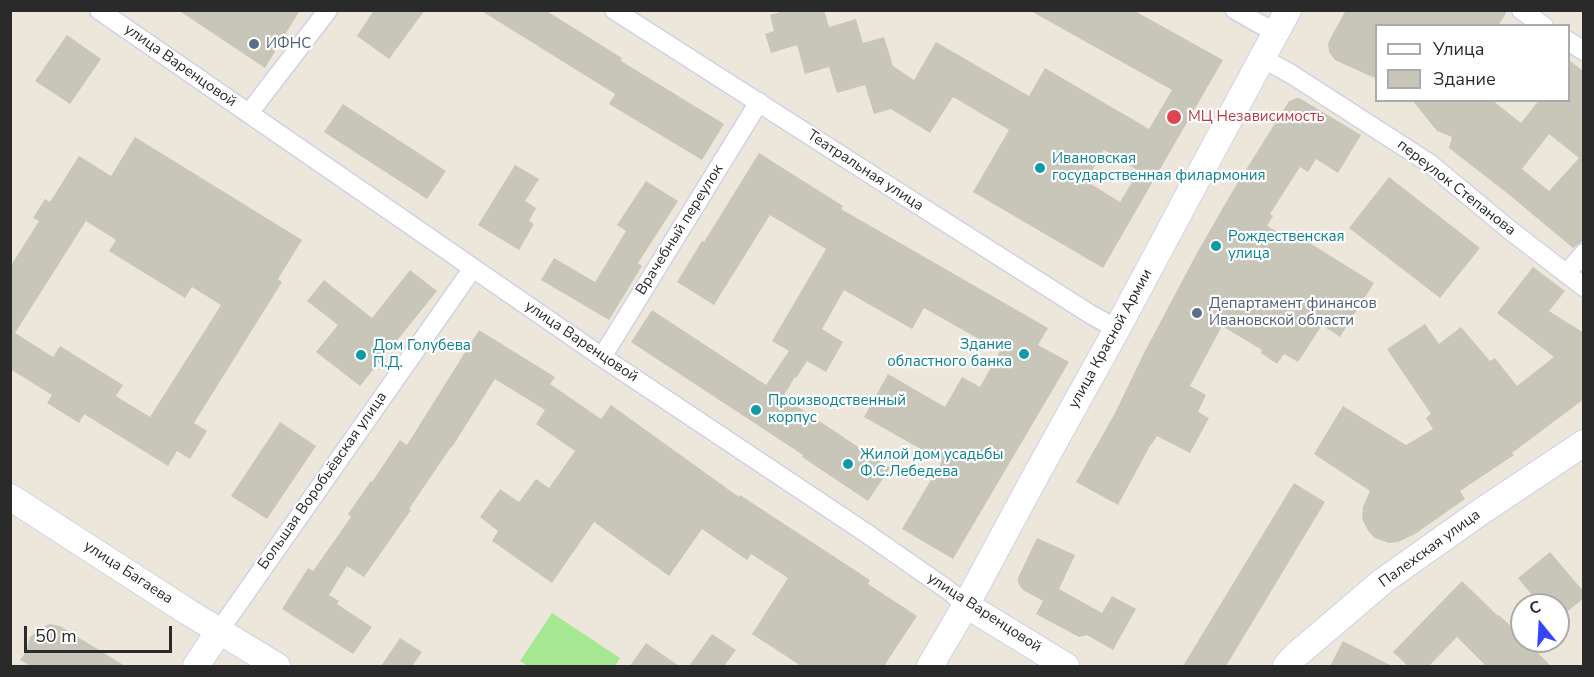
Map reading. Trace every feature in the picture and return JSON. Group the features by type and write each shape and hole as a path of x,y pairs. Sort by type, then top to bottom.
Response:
{"main road":[{"name":"улица Красной Армии","path":"930,666 966,605 1117,329 1288,10"},
{"name":"Палехская улица","path":"1286,666 1383,581 1487,507 1584,443"},
{"name":"улица Багаева","path":"10,497 277,666"},
{"name":"улица Варенцовой","path":"966,605 1066,666"},
{"name":"Большая Воробьёвская улица","path":"196,666 219,631"}],"street":[{"name":"улица Варенцовой","path":"99,10 602,357 866,533 966,605"},
{"path":"249,114 328,10"},
{"name":"Театральная улица","path":"614,10 1117,329"},
{"path":"1235,10 1276,33"},
{"path":"1521,10 1541,24"},
{"path":"1570,42 1584,51"},
{"name":"переулок Степанова","path":"1262,58 1292,74 1429,163 1511,231 1584,287"},
{"name":"Врачебный переулок","path":"602,357 759,102"},
{"path":"1567,273 1584,253"},
{"name":"Большая Воробьёвская улица","path":"219,631 473,268"}],"green space":[{"path":"552,613 620,658 615,666 528,666 520,661"}],"building":[{"name":"ИФНС","path":"178,10 300,10 265,68"},
{"path":"374,10 425,10 389,59 357,36"},
{"path":"480,10 545,10 622,58 621,61 724,124 702,160 609,104 615,94"},
{"path":"787,10 824,10 829,27 856,19 863,43 884,37 893,66 914,80 936,42 1029,96 1045,68 1149,129 1172,90 1029,10 1133,10 1223,60 1103,268 973,192 1009,130 953,97 930,133 891,109 874,114 865,85 837,93 829,67 805,74 797,45 771,53 765,34 774,31 770,15","holes":["1104,150 1139,171 1120,202 1086,181"]},
{"path":"1346,10 1508,10 1499,24 1375,24 1375,78 1335,60 1329,52 1330,39"},
{"path":"67,35 101,59 70,104 35,81"},
{"path":"1570,61 1584,72 1584,240 1573,248 1449,148 1452,137 1437,131 1414,102 1495,102 1521,123 1537,102 1570,102","holes":["1549,134 1579,158 1549,191 1522,169"]},
{"path":"1297,98 1361,135 1338,173 1316,159 1308,172 1300,167 1270,214 1273,216 1267,226 1293,241 1297,235 1374,283 1340,337 1322,325 1298,362 1284,354 1277,364 1261,353 1262,350 1222,326 1190,386 1206,395 1198,412 1209,418 1190,453 1157,436 1118,505 1076,482 1115,413 1197,253 1232,192 1289,101"},
{"path":"343,104 446,171 427,199 324,132"},
{"path":"135,137 302,240 278,279 282,282 194,423 207,431 190,459 177,451 168,466 84,414 79,423 47,403 52,395 10,369 10,267 39,221 33,218 45,199 50,202 79,156 111,176","holes":["86,221 116,240 109,251 185,298 192,287 221,305 150,417 116,396 123,385 60,346 53,357 15,333"]},
{"path":"759,153 843,206 841,209 1048,328 1038,345 1069,362 953,559 902,529 942,461 864,417 888,374 945,407 962,377 980,387 1000,351 924,308 912,329 844,290 822,329 843,342 826,372 807,361 783,397 890,468 868,501 802,457 803,455 631,342 652,310 766,385 789,351 772,341 826,249 770,215 714,305 677,282"},
{"path":"515,165 539,179 525,201 536,208 529,221 534,224 519,250 478,225"},
{"path":"1389,177 1480,248 1440,298 1349,228"},
{"path":"646,181 678,201 638,263 642,266 609,320 541,280 554,258 595,282 626,231 617,225"},
{"path":"1533,267 1565,291 1549,311 1584,333 1584,399 1512,453 1514,455 1460,491 1465,499 1415,534 1398,542 1389,543 1375,538 1362,519 1363,507 1370,491 1314,454 1343,406 1406,445 1433,429 1426,418 1431,414 1387,349 1425,324 1439,344 1461,327 1490,361 1495,358 1517,386 1554,357 1497,313"},
{"path":"410,270 437,291 360,386 316,352 338,325 307,301 324,280 372,318"},
{"path":"479,330 555,377 550,384 601,419 611,405 739,497 740,495 870,580 868,584 917,616 884,666 801,666 752,634 788,578 751,554 747,560 702,529 669,576 594,522 552,583 492,541 498,531 480,517 500,489 519,502 536,479 549,488 575,451 536,424 545,410 495,379 409,509 411,510 364,577 347,566 329,595 339,601 337,604 372,627 353,654 282,609 308,568 313,571 351,517 348,514 400,440 407,445"},
{"path":"280,422 316,446 267,519 231,496"},
{"path":"1294,483 1325,502 1226,666 1183,666"},
{"path":"1037,538 1075,555 1059,589 1102,613 1112,596 1136,609 1113,650 1087,635 1079,637 1036,614 1043,601 1023,590 1018,583 1018,578"},
{"path":"1550,552 1584,592 1584,598 1570,609 1570,593 1530,593 1518,578"},
{"path":"1462,581 1510,626 1510,653 1538,653 1551,666 1486,666 1457,637 1429,666 1408,666 1393,652"},
{"path":"50,624 60,626 125,666 31,666 20,660 26,652 30,637 40,628"},
{"path":"712,634 736,650 724,666 689,666"},
{"path":"400,638 422,652 412,666 381,666"},
{"path":"1343,641 1392,666 1330,666"},
{"path":"646,643 679,666 630,666"}],"place":[{"name":"ИФНС","path":"254,44"},
{"name":"МЦ Независимость","path":"1174,117"},
{"name":"Ивановская государственная филармония","path":"1040,168"},
{"name":"Рождественская улица","path":"1216,246"},
{"name":"Департамент финансов Ивановской области","path":"1197,313"},
{"name":"Здание областного банка","path":"1024,354"},
{"name":"Дом Голубева П.Д.","path":"361,355"},
{"name":"Производственный корпус","path":"756,410"},
{"name":"Жилой дом усадьбы Ф.С.Лебедева","path":"848,464"}]}
